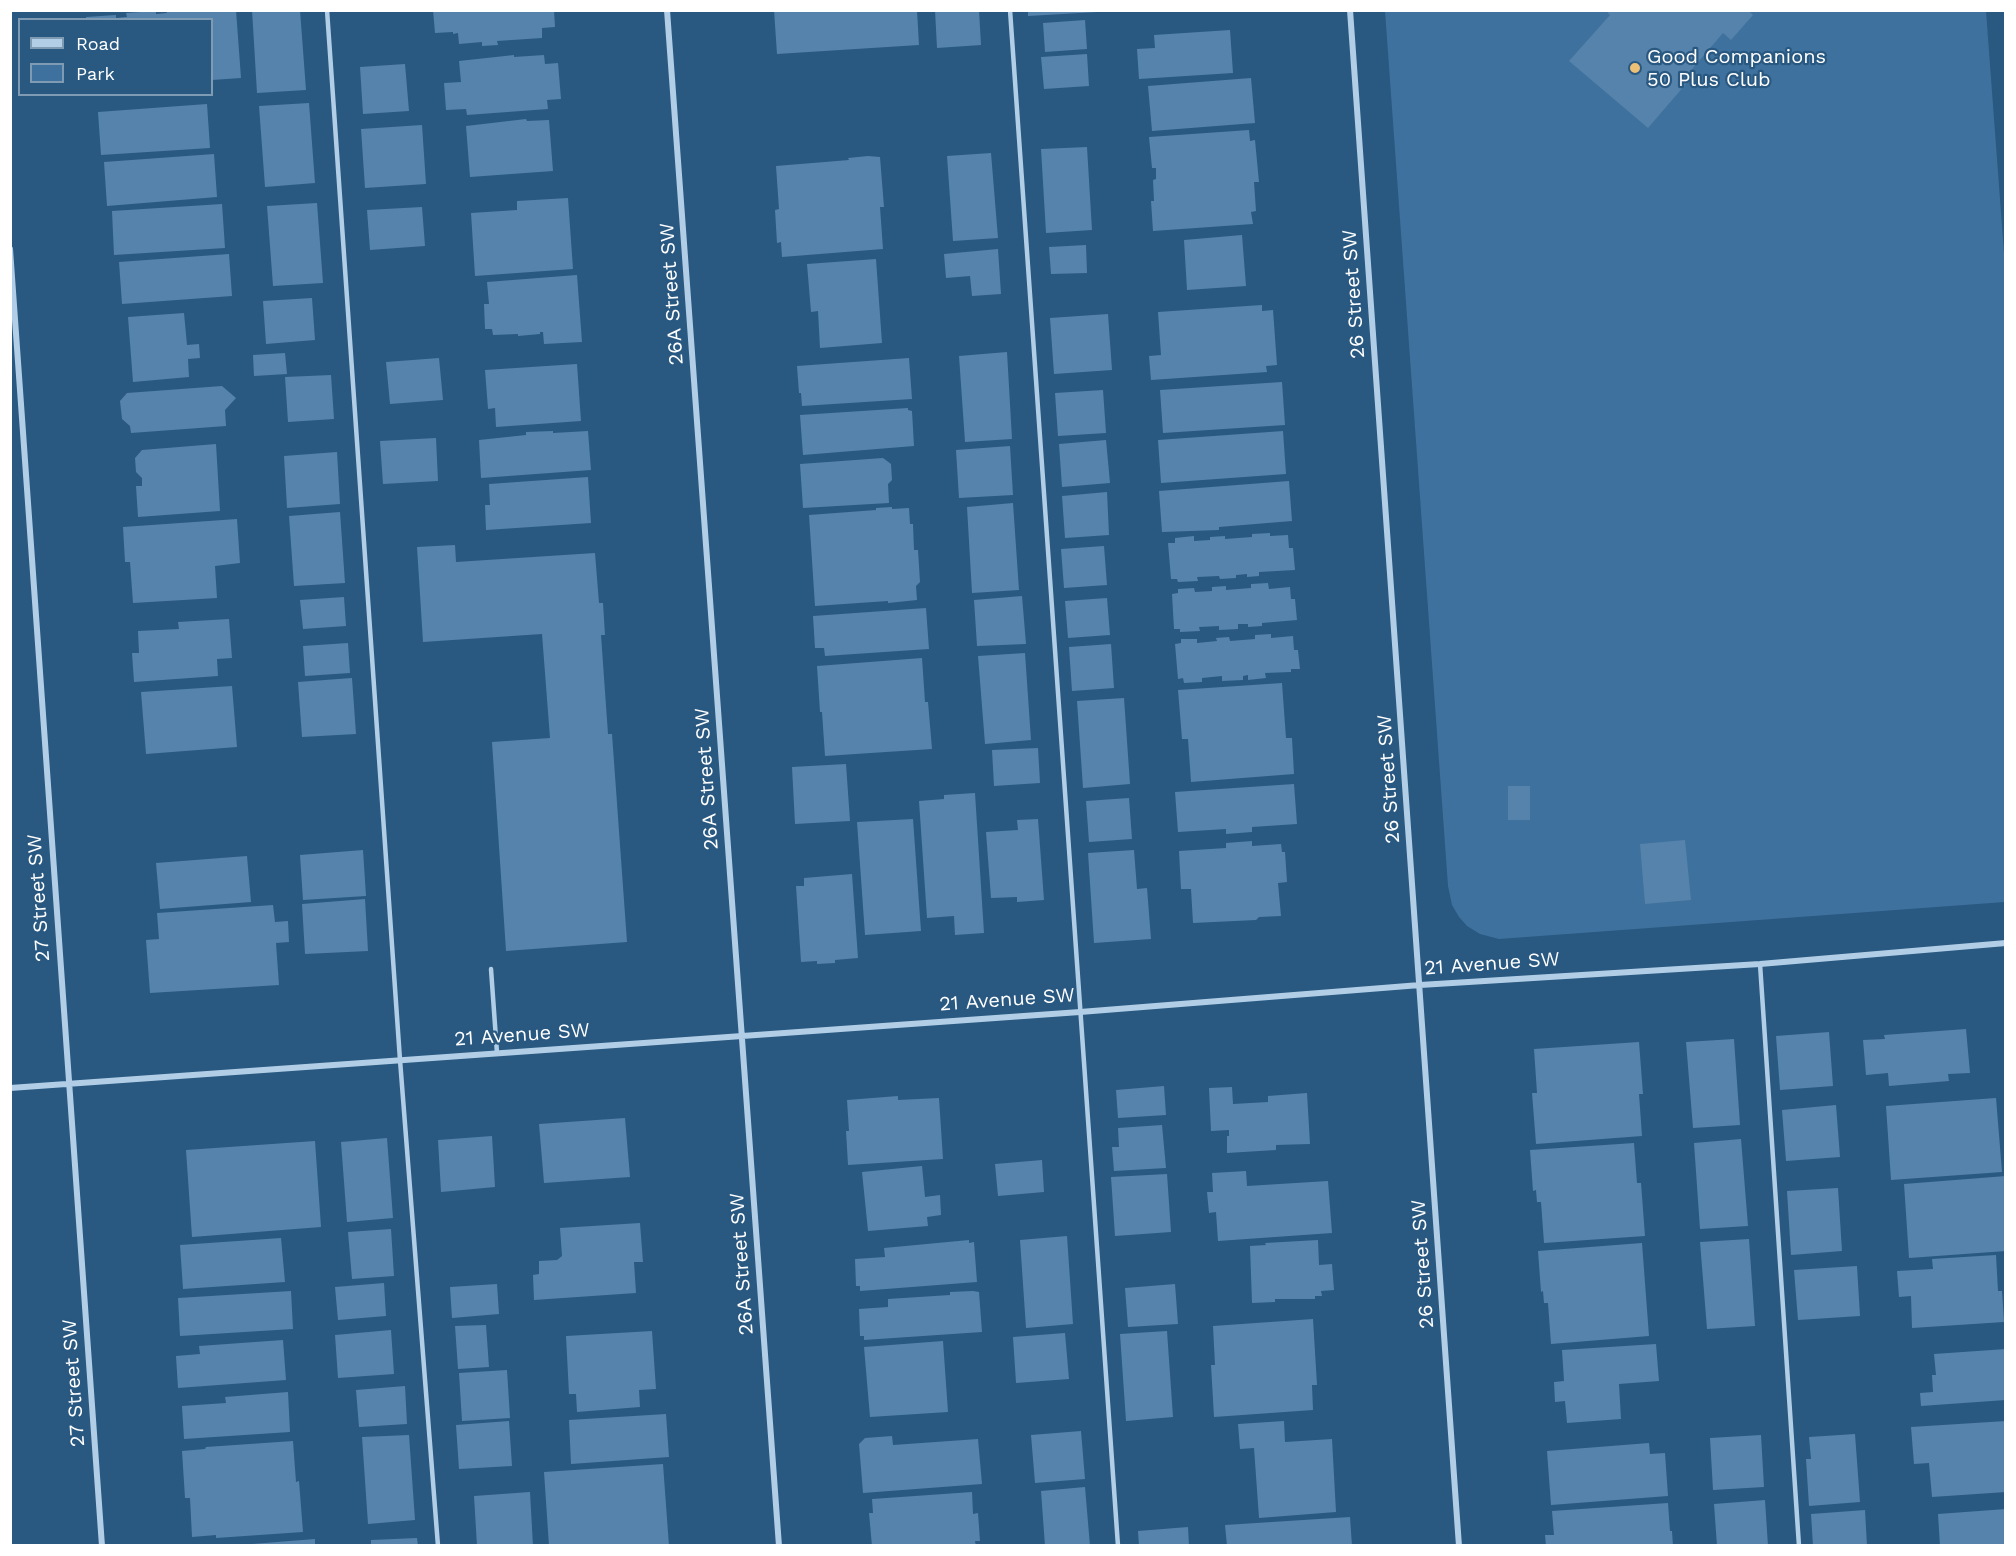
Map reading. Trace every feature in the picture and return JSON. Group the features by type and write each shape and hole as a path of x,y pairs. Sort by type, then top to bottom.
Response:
{"street":[{"name":"26A Street SW","path":"668,10 779,1545"},
{"name":"26 Street SW","path":"1350,10 1459,1545"},
{"name":"27 Street SW","path":"10,249 102,1545"},
{"name":"21 Avenue SW","path":"10,1088 1080,1012 1420,985 1760,964 2006,943"}],"lane":[{"path":"327,10 400,1060 438,1545"},
{"path":"1010,10 1118,1545"},
{"path":"1760,964 1799,1545"},
{"path":"491,969 497,1053"}],"green space":[{"path":"1385,11 1986,11 2006,280 2005,902 1499,939 1480,934 1467,926 1459,917 1452,905 1448,886"}],"building":[{"path":"166,10 236,10 241,78 213,80 213,18 116,18 127,17 126,13 156,11 156,14 167,13"},
{"path":"252,10 300,10 306,90 257,93"},
{"path":"433,10 554,10 555,27 542,28 542,38 497,41 498,45 482,46 482,42 459,44 458,33 435,33"},
{"path":"774,10 917,10 919,45 777,54"},
{"path":"935,10 979,10 981,45 937,48"},
{"path":"1028,10 1097,10 1097,12 1028,16"},
{"name":"Good Companions 50 Plus Club","path":"1609,10 1748,10 1753,15 1731,40 1723,33 1687,75 1691,78 1648,128 1569,61 1610,15"},
{"path":"116,15 116,18 86,18 86,17"},
{"path":"1085,20 1087,49 1045,52 1043,23"},
{"path":"1230,30 1233,73 1139,79 1137,49 1155,48 1154,35"},
{"path":"1087,54 1089,86 1044,89 1041,57"},
{"path":"514,55 514,57 544,55 545,64 558,63 561,99 547,100 548,109 467,115 466,109 446,110 444,83 461,82 459,61"},
{"path":"405,64 409,111 363,114 360,67"},
{"path":"1251,78 1255,123 1152,131 1148,86"},
{"path":"309,103 315,183 265,187 259,106"},
{"path":"207,104 210,148 101,155 98,112"},
{"path":"526,119 527,121 549,120 553,171 470,177 466,126"},
{"path":"422,125 426,184 365,188 361,129"},
{"path":"1249,130 1250,141 1255,140 1259,182 1254,182 1256,211 1251,212 1253,224 1153,231 1151,201 1154,201 1153,180 1156,179 1156,168 1152,168 1149,137"},
{"path":"1087,147 1092,230 1046,233 1041,149"},
{"path":"991,153 998,238 953,241 947,156"},
{"path":"214,154 217,197 107,206 104,162"},
{"path":"880,157 884,207 880,207 883,249 782,257 781,242 777,243 775,210 779,209 776,166 849,160 848,158"},
{"path":"568,198 573,269 475,276 471,213 517,210 517,201"},
{"path":"317,203 323,283 273,286 267,206"},
{"path":"222,204 225,248 114,255 112,211"},
{"path":"422,207 425,246 370,250 367,210"},
{"path":"1242,235 1246,286 1187,290 1184,240"},
{"path":"1086,245 1087,273 1051,274 1049,247"},
{"path":"998,249 1001,294 972,296 970,276 946,278 944,254"},
{"path":"229,254 232,296 122,304 119,262"},
{"path":"876,259 882,343 820,348 818,311 811,312 807,264"},
{"path":"577,275 582,342 544,344 543,332 518,336 518,334 493,335 492,329 485,329 484,304 489,304 487,282"},
{"path":"312,298 315,340 266,344 263,301"},
{"path":"1262,305 1262,311 1273,310 1277,365 1266,366 1267,372 1151,380 1149,356 1161,355 1158,312"},
{"path":"184,313 187,345 199,344 200,358 188,359 189,377 133,382 128,317"},
{"path":"1108,314 1112,370 1054,374 1050,318"},
{"path":"1007,352 1012,439 965,442 959,356"},
{"path":"285,353 287,374 254,376 253,355"},
{"path":"439,358 443,400 390,404 386,362"},
{"path":"909,358 912,399 802,406 797,366"},
{"path":"577,364 581,421 496,427 495,408 488,409 485,370"},
{"path":"331,375 334,419 288,422 285,377"},
{"path":"1282,382 1285,425 1163,433 1160,390"},
{"path":"222,386 236,398 225,410 226,426 131,433 130,426 122,419 120,401 127,393"},
{"path":"1103,390 1106,433 1058,436 1055,393"},
{"path":"908,408 912,411 914,446 803,455 800,415"},
{"path":"553,431 553,433 588,431 591,470 481,478 479,440 526,435 526,432"},
{"path":"1283,431 1286,474 1161,483 1158,440"},
{"path":"436,438 438,481 383,484 380,441"},
{"path":"1106,440 1110,483 1062,487 1059,444"},
{"path":"216,444 220,511 138,517 136,486 142,486 142,478 136,472 135,458 142,450"},
{"path":"1010,446 1013,495 959,498 956,450"},
{"path":"337,452 340,504 287,508 284,456"},
{"path":"883,458 891,464 892,480 888,484 889,503 803,508 800,464"},
{"path":"588,477 591,523 486,530 485,505 490,505 489,484"},
{"path":"1289,481 1292,521 1219,527 1219,530 1162,532 1159,491"},
{"path":"1107,492 1109,535 1065,538 1062,496"},
{"path":"1013,503 1019,590 972,593 967,507"},
{"path":"892,507 892,509 909,508 910,524 913,524 914,550 918,550 920,582 916,586 917,600 815,606 809,515"},
{"path":"340,512 345,583 294,586 289,516"},
{"path":"237,519 240,563 215,566 217,598 133,603 130,562 125,562 123,527"},
{"path":"1270,533 1270,536 1288,535 1289,548 1293,548 1295,570 1259,572 1259,576 1236,575 1236,578 1197,577 1198,581 1178,582 1177,579 1171,579 1168,543 1175,543 1175,538 1194,536 1194,541 1210,540 1210,537 1225,536 1225,539"},
{"path":"455,545 456,562 595,553 599,603 603,603 605,635 601,635 608,734 612,734 627,942 506,951 492,742 550,738 542,634 423,642 417,547"},
{"path":"1104,546 1107,585 1064,588 1061,549"},
{"path":"1268,583 1269,589 1290,587 1291,599 1295,599 1297,620 1262,623 1262,626 1248,627 1248,624 1238,624 1238,629 1219,630 1219,626 1199,627 1200,631 1180,632 1180,629 1174,629 1172,594 1178,593 1178,589 1194,588 1195,592 1212,591 1212,587 1226,586 1226,590 1251,588 1251,584"},
{"path":"1022,596 1026,644 977,646 974,600"},
{"path":"344,597 346,626 303,629 300,600"},
{"path":"1107,598 1110,635 1068,638 1065,601"},
{"path":"926,608 929,649 825,656 824,648 815,648 813,616"},
{"path":"229,619 232,658 217,659 218,676 134,682 132,653 139,653 138,631 179,629 178,622"},
{"path":"1271,634 1271,638 1293,636 1294,650 1298,650 1300,669 1291,669 1291,672 1265,673 1266,678 1248,680 1248,675 1243,676 1243,680 1222,681 1222,676 1202,678 1202,682 1184,683 1183,678 1178,679 1175,644 1181,643 1181,639 1197,639 1197,643 1229,637 1230,641 1255,639 1255,635"},
{"path":"348,643 350,673 305,676 303,646"},
{"path":"1111,644 1114,688 1072,691 1069,647"},
{"path":"1025,653 1031,740 985,744 978,656"},
{"path":"922,658 925,702 928,702 932,749 825,756 817,666"},
{"path":"352,678 356,734 302,737 298,682"},
{"path":"1282,683 1286,738 1292,738 1294,774 1191,782 1188,739 1182,739 1178,690"},
{"path":"232,686 237,747 146,754 141,692"},
{"path":"1124,698 1130,784 1083,788 1077,701"},
{"path":"1038,748 1040,783 994,786 992,750"},
{"path":"846,764 850,821 795,824 792,767"},
{"path":"1294,784 1297,824 1252,827 1252,832 1226,834 1226,829 1178,832 1175,792"},
{"path":"1508,786 1530,786 1530,820 1508,820"},
{"path":"975,793 984,933 955,935 954,916 927,918 919,801 944,799 944,795"},
{"path":"1129,798 1132,839 1089,842 1086,801"},
{"path":"913,819 921,931 865,935 857,822"},
{"path":"1038,819 1044,900 1017,902 1017,897 991,898 986,832 1018,830 1017,820"},
{"path":"1685,840 1691,900 1645,904 1640,844"},
{"path":"1252,841 1252,846 1281,844 1282,852 1285,852 1287,882 1278,883 1281,916 1259,917 1256,920 1193,923 1191,889 1181,889 1179,851 1226,848 1226,843"},
{"path":"363,850 366,896 303,900 300,855"},
{"path":"1134,850 1137,889 1147,888 1151,939 1094,943 1088,853"},
{"path":"247,856 251,902 160,909 156,863"},
{"path":"852,874 858,958 835,960 835,963 801,962 796,886 804,886 804,878"},
{"path":"365,899 368,951 305,954 302,904"},
{"path":"273,905 275,922 288,921 289,942 276,943 279,985 150,993 146,940 159,939 157,913"},
{"path":"1966,1029 1970,1073 1948,1074 1949,1081 1889,1086 1888,1073 1866,1075 1863,1040 1885,1039 1884,1035"},
{"path":"1829,1032 1833,1086 1780,1090 1776,1036"},
{"path":"1734,1039 1740,1125 1693,1128 1686,1042"},
{"path":"1639,1042 1643,1094 1639,1094 1642,1136 1536,1144 1532,1093 1537,1093 1534,1049"},
{"path":"1164,1086 1166,1115 1118,1118 1116,1090"},
{"path":"1232,1087 1233,1104 1268,1102 1268,1096 1307,1093 1310,1144 1276,1145 1276,1150 1227,1153 1229,1130 1211,1131 1209,1088"},
{"path":"898,1096 898,1100 939,1098 943,1159 848,1165 847,1100"},
{"path":"1996,1098 2002,1172 1891,1180 1886,1106"},
{"path":"1836,1105 1840,1157 1786,1161 1782,1110"},
{"path":"625,1118 630,1177 544,1183 539,1124"},
{"path":"1162,1125 1166,1168 1114,1171 1112,1147 1119,1147 1118,1128"},
{"path":"492,1136 495,1187 441,1192 438,1140"},
{"path":"387,1138 393,1218 347,1222 341,1142"},
{"path":"1741,1139 1748,1226 1700,1229 1694,1143"},
{"path":"315,1141 321,1227 192,1237 186,1150"},
{"path":"1634,1143 1637,1183 1641,1183 1645,1236 1544,1243 1541,1202 1537,1202 1536,1190 1533,1191 1530,1150"},
{"path":"1042,1160 1044,1192 998,1196 995,1164"},
{"path":"922,1166 925,1197 940,1195 941,1215 927,1217 928,1226 868,1231 862,1172"},
{"path":"1246,1171 1247,1186 1328,1181 1332,1233 1218,1241 1216,1212 1209,1213 1207,1192 1213,1192 1212,1173"},
{"path":"1167,1174 1171,1232 1115,1236 1111,1177"},
{"path":"2006,1176 2006,1251 1909,1258 1904,1184"},
{"path":"1838,1188 1842,1251 1791,1255 1787,1191"},
{"path":"640,1223 643,1262 634,1262 636,1293 534,1300 533,1275 539,1274 539,1261 557,1260 562,1256 560,1228"},
{"path":"391,1229 394,1276 352,1279 348,1232"},
{"path":"1067,1236 1073,1324 1026,1328 1020,1240"},
{"path":"281,1238 285,1282 183,1289 180,1245"},
{"path":"1749,1239 1755,1326 1707,1329 1700,1242"},
{"path":"969,1240 969,1243 974,1242 977,1282 860,1291 860,1286 856,1286 855,1259 885,1257 884,1248"},
{"path":"1318,1240 1319,1265 1332,1264 1334,1290 1321,1291 1322,1296 1315,1296 1315,1299 1275,1299 1275,1302 1252,1303 1250,1246"},
{"path":"1642,1243 1649,1336 1551,1344 1548,1303 1544,1303 1543,1291 1541,1292 1538,1251"},
{"path":"1996,1255 1998,1291 2002,1291 2004,1322 1912,1328 1911,1296 1899,1297 1897,1271 1933,1269 1932,1259"},
{"path":"1857,1266 1860,1316 1798,1320 1794,1270"},
{"path":"384,1283 386,1316 338,1320 335,1287"},
{"path":"497,1284 499,1314 452,1318 450,1287"},
{"path":"1175,1284 1178,1324 1128,1327 1125,1288"},
{"path":"291,1291 293,1329 180,1336 178,1298"},
{"path":"950,1292 979,1292 982,1332 864,1340 864,1336 860,1336 859,1309 888,1307 888,1299 950,1295"},
{"path":"1313,1319 1317,1385 1312,1385 1313,1410 1214,1417 1211,1365 1215,1365 1213,1326"},
{"path":"486,1325 489,1367 458,1369 455,1326"},
{"path":"391,1330 394,1374 338,1378 335,1335"},
{"path":"652,1331 656,1389 639,1390 640,1407 577,1412 576,1394 569,1394 566,1336"},
{"path":"1167,1331 1173,1417 1126,1421 1120,1334"},
{"path":"1065,1333 1069,1379 1016,1383 1013,1337"},
{"path":"283,1340 286,1380 178,1388 176,1356 200,1354 199,1346"},
{"path":"943,1341 948,1412 870,1417 864,1347"},
{"path":"1656,1344 1659,1381 1619,1384 1621,1419 1567,1423 1565,1401 1555,1402 1554,1382 1564,1381 1562,1350"},
{"path":"2006,1349 2006,1400 1921,1406 1920,1393 1933,1392 1932,1375 1936,1375 1934,1354"},
{"path":"507,1370 510,1418 462,1421 459,1373"},
{"path":"405,1386 407,1424 359,1427 356,1390"},
{"path":"288,1392 290,1432 184,1439 182,1406 226,1403 225,1397"},
{"path":"666,1414 669,1457 571,1464 569,1420"},
{"path":"509,1421 512,1466 459,1469 456,1425"},
{"path":"1284,1421 1285,1442 1332,1439 1336,1512 1259,1518 1254,1448 1240,1449 1238,1424"},
{"path":"2006,1421 2006,1492 1932,1497 1929,1463 1914,1464 1911,1427"},
{"path":"1081,1431 1085,1479 1035,1483 1031,1435"},
{"path":"1855,1434 1860,1502 1809,1506 1806,1459 1811,1459 1809,1437"},
{"path":"409,1435 415,1520 368,1524 362,1437"},
{"path":"1761,1435 1764,1487 1713,1490 1710,1438"},
{"path":"892,1436 893,1445 978,1439 982,1484 863,1493 859,1444 865,1438"},
{"path":"293,1441 303,1532 216,1538 216,1535 192,1537 190,1498 185,1498 182,1451 205,1449 206,1447"},
{"path":"1649,1443 1650,1454 1665,1453 1668,1496 1551,1505 1547,1451"},
{"path":"663,1464 669,1546 549,1546 544,1472"},
{"path":"1085,1487 1090,1546 1045,1546 1041,1491"},
{"path":"530,1492 533,1546 477,1546 474,1496"},
{"path":"972,1492 973,1514 978,1513 980,1541 975,1541 976,1546 872,1546 869,1513 873,1513 872,1499"},
{"path":"1765,1500 1768,1546 1717,1546 1714,1504"},
{"path":"1668,1503 1673,1546 1546,1546 1545,1535 1554,1535 1552,1511"},
{"path":"2006,1509 2006,1546 1940,1546 1938,1514"},
{"path":"1865,1510 1867,1546 1813,1546 1811,1514"},
{"path":"1350,1517 1352,1546 1227,1546 1225,1525"},
{"path":"1188,1527 1189,1546 1139,1546 1138,1531"},
{"path":"417,1538 418,1546 371,1546 371,1540"},
{"path":"315,1539 315,1546 253,1546 252,1544"}],"place":[{"name":"Good Companions 50 Plus Club","path":"1635,68"}]}
